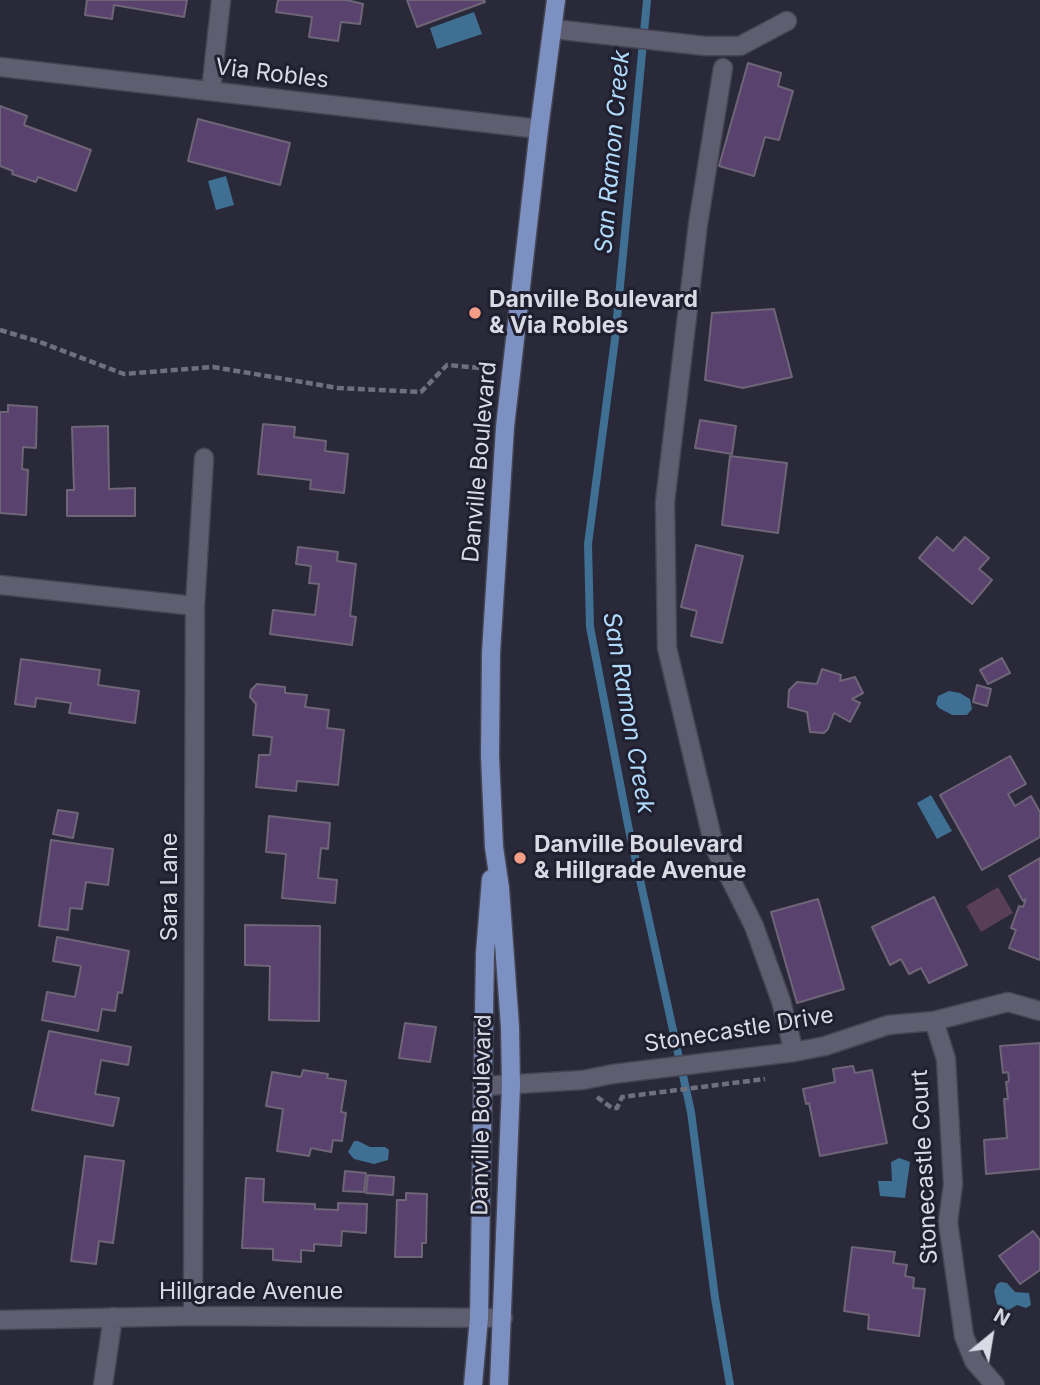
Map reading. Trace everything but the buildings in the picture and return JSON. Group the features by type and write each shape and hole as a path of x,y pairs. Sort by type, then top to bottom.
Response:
{"main road":[{"name":"Danville Boulevard","path":"499,1385 512,1086 501,902 494,847 490,756 491,653 497,533 512,371 556,0"},
{"name":"Danville Boulevard","path":"473,1385 479,1318 485,953 494,847"}],"street":[{"path":"211,91 221,0"},
{"path":"554,29 705,46 740,46 787,21"},
{"name":"Via Robles","path":"0,66 539,129"},
{"path":"723,68 698,224 665,502 667,648 714,846 754,926 781,1002 794,1052"},
{"name":"Sara Lane","path":"193,1316 195,606 204,458"},
{"path":"0,585 195,606"},
{"name":"Stonecastle Drive","path":"484,1086 583,1080 794,1052 825,1046 888,1025 934,1021 1008,1002 1040,1010"},
{"name":"Stonecastle Court","path":"934,1021 946,1059 953,1184 948,1222 964,1336 974,1361 995,1385"},
{"name":"Hillgrade Avenue","path":"0,1320 193,1316 503,1318"},
{"path":"103,1385 113,1317"}],"path":[{"path":"0,330 124,374 214,367 338,388 421,392 447,365 512,371"},
{"path":"622,1097 761,1081"}],"shaded area":[{"path":"998,887 1013,913 981,932 966,906"}],"water":[{"path":"474,12 482,34 437,49 430,28"},
{"path":"226,176 234,205 216,210 208,181"},
{"path":"949,691 970,699 972,709 967,715 952,715 936,704 938,696"},
{"path":"931,795 952,831 937,839 917,803"},
{"path":"354,1141 370,1147 385,1147 389,1150 388,1160 374,1164 354,1159 348,1152"},
{"path":"899,1158 910,1162 905,1198 880,1196 878,1181 892,1181 891,1162"},
{"path":"1001,1282 1007,1283 1015,1292 1029,1293 1031,1305 1026,1308 1017,1305 1007,1311 999,1306 994,1291"}],"waterway":[{"name":"San Ramon Creek","path":"647,0 615,339 588,544 590,627 628,825 691,1112 715,1298 730,1385"}],"place":[{"name":"Danville Boulevard & Via Robles","path":"475,313"},
{"name":"Danville Boulevard & Hillgrade Avenue","path":"520,858"}]}
